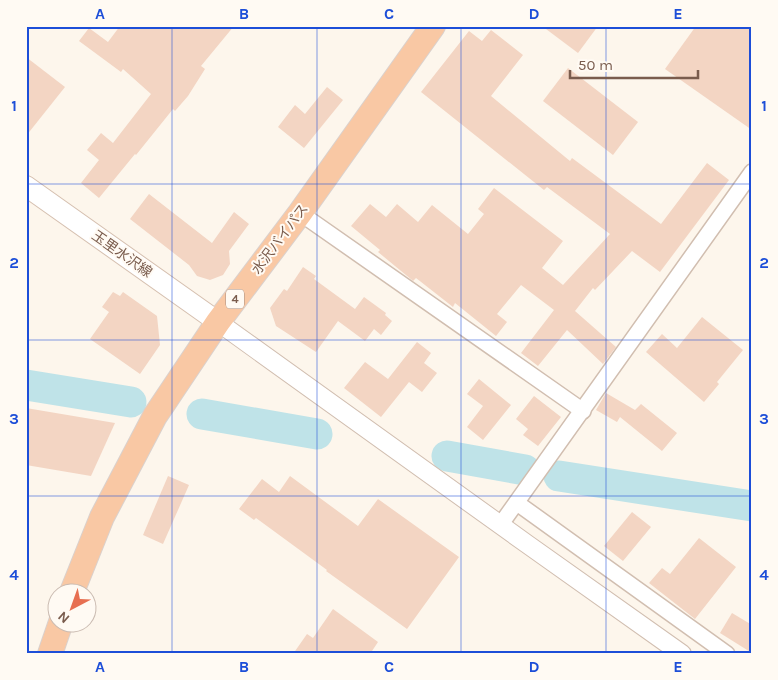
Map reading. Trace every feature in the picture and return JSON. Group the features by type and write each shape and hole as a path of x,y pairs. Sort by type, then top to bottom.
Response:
{"highway":[{"name":"水沢バイパス","path":"76,582 102,517 155,416 218,322 300,213 433,26"},
{"path":"50,654 58,632"}],"main road":[{"name":"玉里水沢線","path":"26,186 218,322"}],"street":[{"path":"501,524 583,412 752,172"},
{"path":"300,213 583,412"},
{"path":"218,322 682,654"},
{"path":"517,502 727,654"}],"building":[{"path":"120,26 234,26 201,66 205,69 188,96 175,111 173,109 99,198 81,183 99,160 87,150 101,133 113,143 151,94 123,69 121,72 79,41 89,28 108,42"},
{"path":"542,26 598,26 578,53"},
{"path":"696,26 752,26 752,130 665,69"},
{"path":"491,30 523,55 491,96 570,161 572,158 661,224 707,163 729,180 660,272 632,251 595,290 593,288 575,311 616,347 603,364 567,330 538,366 521,353 554,310 521,285 497,314 507,322 496,336 455,303 453,307 416,278 413,281 378,252 380,250 351,226 370,204 386,217 397,204 418,222 432,205 468,234 484,214 478,209 494,188 563,241 542,268 563,285 610,234 547,187 544,190 421,92 469,31 482,41"},
{"path":"26,57 65,87 26,136"},
{"path":"568,68 638,122 613,155 543,101"},
{"path":"327,87 343,100 304,148 278,127 295,105 305,114"},
{"path":"149,194 212,243 234,212 249,224 229,251 230,264 223,275 210,280 197,276 189,265 130,219"},
{"path":"303,267 316,276 314,279 355,309 364,297 386,313 385,315 392,321 381,335 374,329 365,341 338,321 316,352 276,326 270,308 284,289 287,291"},
{"path":"113,292 120,296 123,292 157,316 160,345 140,374 90,339 109,312 102,307"},
{"path":"702,317 743,350 717,382 719,384 704,402 646,352 662,334 677,348"},
{"path":"417,342 431,353 424,363 437,373 422,392 409,382 381,417 344,388 365,362 388,379"},
{"path":"479,379 511,405 483,440 467,427 483,406 467,394"},
{"path":"606,393 635,410 641,404 677,433 662,451 620,417 617,422 596,410"},
{"path":"534,396 561,417 538,446 523,435 528,429 516,419"},
{"path":"26,408 115,423 91,476 26,465"},
{"path":"168,476 189,485 163,544 143,535"},
{"path":"290,476 358,526 378,499 459,557 407,629 256,518 254,520 239,509 262,479 279,492"},
{"path":"632,512 651,527 623,561 604,546"},
{"path":"699,538 736,567 695,619 649,583 662,568 670,574"},
{"path":"333,609 378,642 370,654 293,654 307,634 313,638"},
{"path":"732,613 752,625 752,653 720,633"}],"waterway":[{"path":"26,385 131,402"},
{"path":"202,414 317,434"},
{"path":"447,456 525,470"},
{"path":"559,476 752,506"}]}
